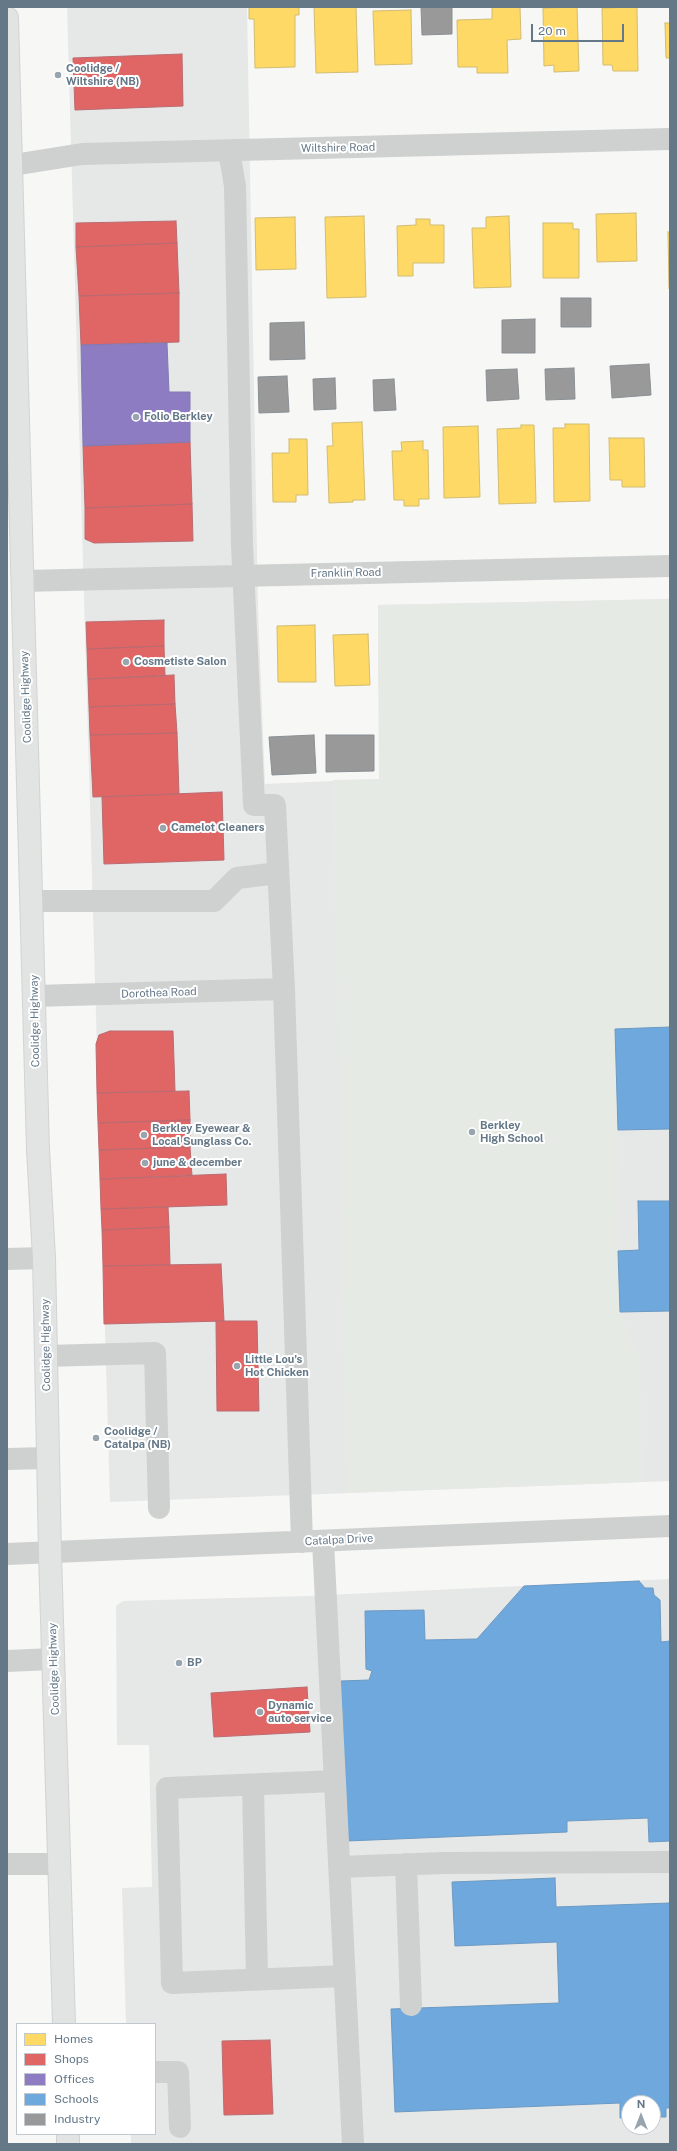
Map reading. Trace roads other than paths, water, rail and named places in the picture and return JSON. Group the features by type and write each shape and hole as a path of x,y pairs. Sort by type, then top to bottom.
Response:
{"main road":[{"name":"Coolidge Highway","path":"7,18 9,166 23,581 38,1149 44,1258 50,1553 64,2023"}],"street":[{"name":"Wiltshire Road","path":"9,166 74,155 670,139"},
{"path":"229,151 235,186 244,575 254,805 275,805 284,989 302,1542"},
{"name":"Franklin Road","path":"23,581 670,566"},
{"path":"32,901 214,901 237,878 278,873"},
{"name":"Dorothea Road","path":"34,996 284,989"},
{"path":"7,1258 44,1258"},
{"path":"46,1356 155,1353 159,1508"},
{"path":"7,1459 48,1458"},
{"name":"Catalpa Drive","path":"7,1554 670,1526"},
{"path":"323,1541 340,1867 352,2144"},
{"path":"7,1661 53,1659"},
{"path":"335,1781 167,1788 172,1983 344,1976"},
{"path":"253,1784 257,1979"},
{"path":"340,1867 406,1864 670,1862"},
{"path":"7,1864 60,1864"},
{"path":"406,1864 411,2005"},
{"path":"156,2072 178,2072 180,2127"}],"place":[{"name":"Coolidge / Wiltshire (NB)","path":"58,75"},
{"name":"Folio Berkley","path":"136,417"},
{"name":"Cosmetiste Salon","path":"126,662"},
{"name":"Camelot Cleaners","path":"163,828"},
{"name":"Berkley High School","path":"472,1132"},
{"name":"Berkley Eyewear & Local Sunglass Co.","path":"144,1135"},
{"name":"june & december","path":"145,1163"},
{"name":"Little Lou's Hot Chicken","path":"237,1366"},
{"name":"Coolidge / Catalpa (NB)","path":"96,1438"},
{"name":"BP","path":"179,1663"},
{"name":"Dynamic auto service","path":"260,1712"}]}
